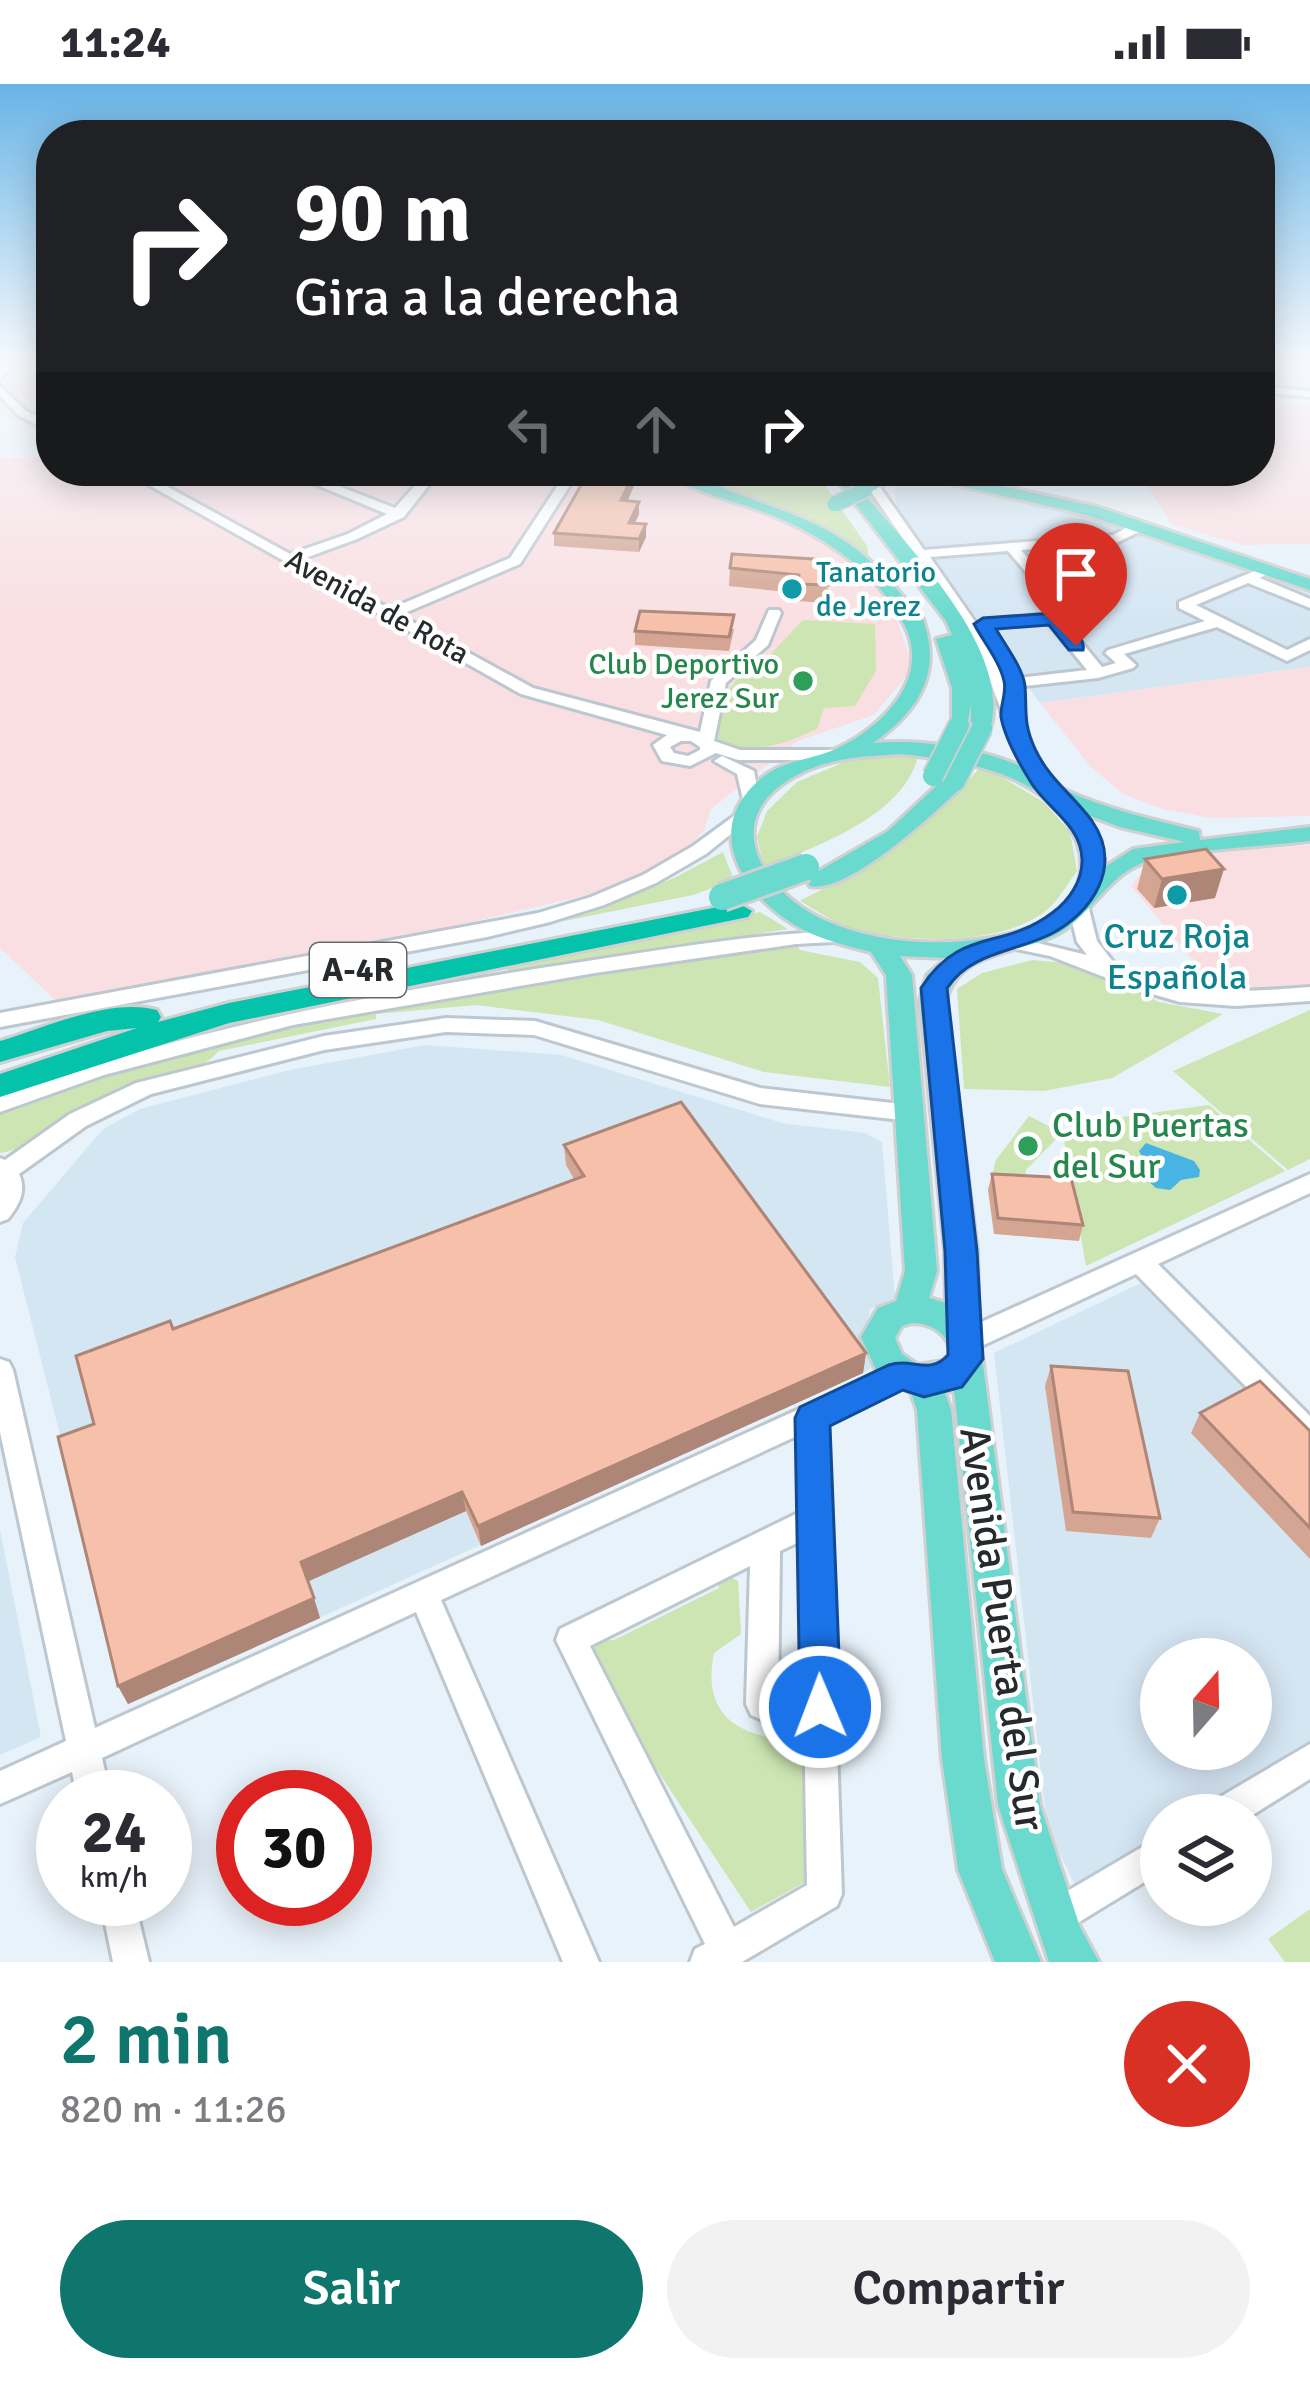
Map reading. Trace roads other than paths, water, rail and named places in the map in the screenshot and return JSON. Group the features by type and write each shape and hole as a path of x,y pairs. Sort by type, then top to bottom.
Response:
{"highway":[{"name":"A-4R","path":"0,1067 148,1026 730,904"},
{"path":"0,1052 87,1026 148,1026 386,999"},
{"name":"A-4R","path":"5,1099 148,1026"}],"main road":[{"path":"711,486 829,533 882,580 918,632"},
{"name":"A-4R","path":"730,904 813,874 896,836 944,778 970,726 950,646 928,608 834,486"},
{"path":"850,486 944,605 969,645 982,690 970,726"},
{"path":"755,504 800,508 835,504 861,486"},
{"path":"975,486 1140,526 1310,585"},
{"path":"880,547 880,559 918,632 924,664 910,703 895,719 839,753 783,774 748,808 742,849 765,888 817,924 865,941 977,949 1013,943 1045,930 1141,854 1310,834"},
{"path":"839,753 934,751 998,766 1156,830 1237,840"},
{"path":"1049,790 1083,825 1094,857 1083,896"},
{"name":"Avenida Puerta del Sur","path":"865,941 899,975 922,1271 910,1309 890,1317 878,1336 879,1351 913,1379 934,1410 966,1781 980,1870 1008,1959"},
{"name":"Avenida Puerta del Sur","path":"977,949 940,975 932,1000 961,1251 964,1345 1019,1805 1054,1918 1076,1962"},
{"path":"910,1309 946,1317 964,1345"},
{"name":"Avenida Puerta del Sur","path":"913,1379 950,1377 964,1345"}],"street":[{"name":"Avenida de Rota","path":"157,486 527,691 738,755 839,753"},
{"path":"328,486 400,514"},
{"path":"290,559 400,514 422,486"},
{"path":"390,614 515,561 563,486"},
{"path":"872,486 983,624 1015,682 1012,716"},
{"path":"929,554 1116,539 1140,526"},
{"path":"983,624 1054,619 1066,611 1011,547"},
{"path":"929,554 986,648 1012,716 1049,790"},
{"path":"1267,569 1184,605 1287,656 1310,644"},
{"path":"1247,578 1310,604"},
{"path":"700,742 719,681 763,642 774,613"},
{"path":"1054,619 1098,674"},
{"path":"1015,682 1098,674 1128,665 1113,653 1218,622"},
{"name":"Avenida de Rota","path":"632,720 668,757 700,742"},
{"name":"Avenida de Rota","path":"700,742 745,771 748,808"},
{"path":"0,1020 512,924 589,905 682,865 748,808"},
{"path":"1083,896 1087,942 1108,968"},
{"path":"5,1099 155,1050 386,999 796,938 865,941"},
{"path":"1013,943 1070,952 1159,990 1201,998 1310,994"},
{"path":"0,1213 13,1190 3,1169 78,1120 144,1088 324,1043 446,1025 536,1028 760,1096 910,1113"},
{"path":"964,1345 1310,1183"},
{"path":"1140,1262 1310,1433"},
{"path":"0,1370 89,1770"},
{"path":"0,1788 812,1418 913,1379"},
{"path":"812,1418 815,1519 825,1894 717,1957 571,1640 815,1519"},
{"path":"762,1704 764,1544"},
{"path":"424,1595 581,1962"},
{"path":"1256,1794 1310,1760"},
{"path":"1054,1918 1140,1866"},
{"path":"123,1926 131,1962"}],"water":[{"path":"1146,1143 1194,1161 1199,1177 1181,1180 1170,1190 1156,1188 1147,1180 1147,1166 1139,1151"}],"place":[{"name":"Tanatorio de Jerez","path":"792,589"},
{"name":"Club Deportivo Jerez Sur","path":"803,681"},
{"name":"Cruz Roja Española","path":"1177,895"},
{"name":"Club Puertas del Sur","path":"1028,1146"}]}
